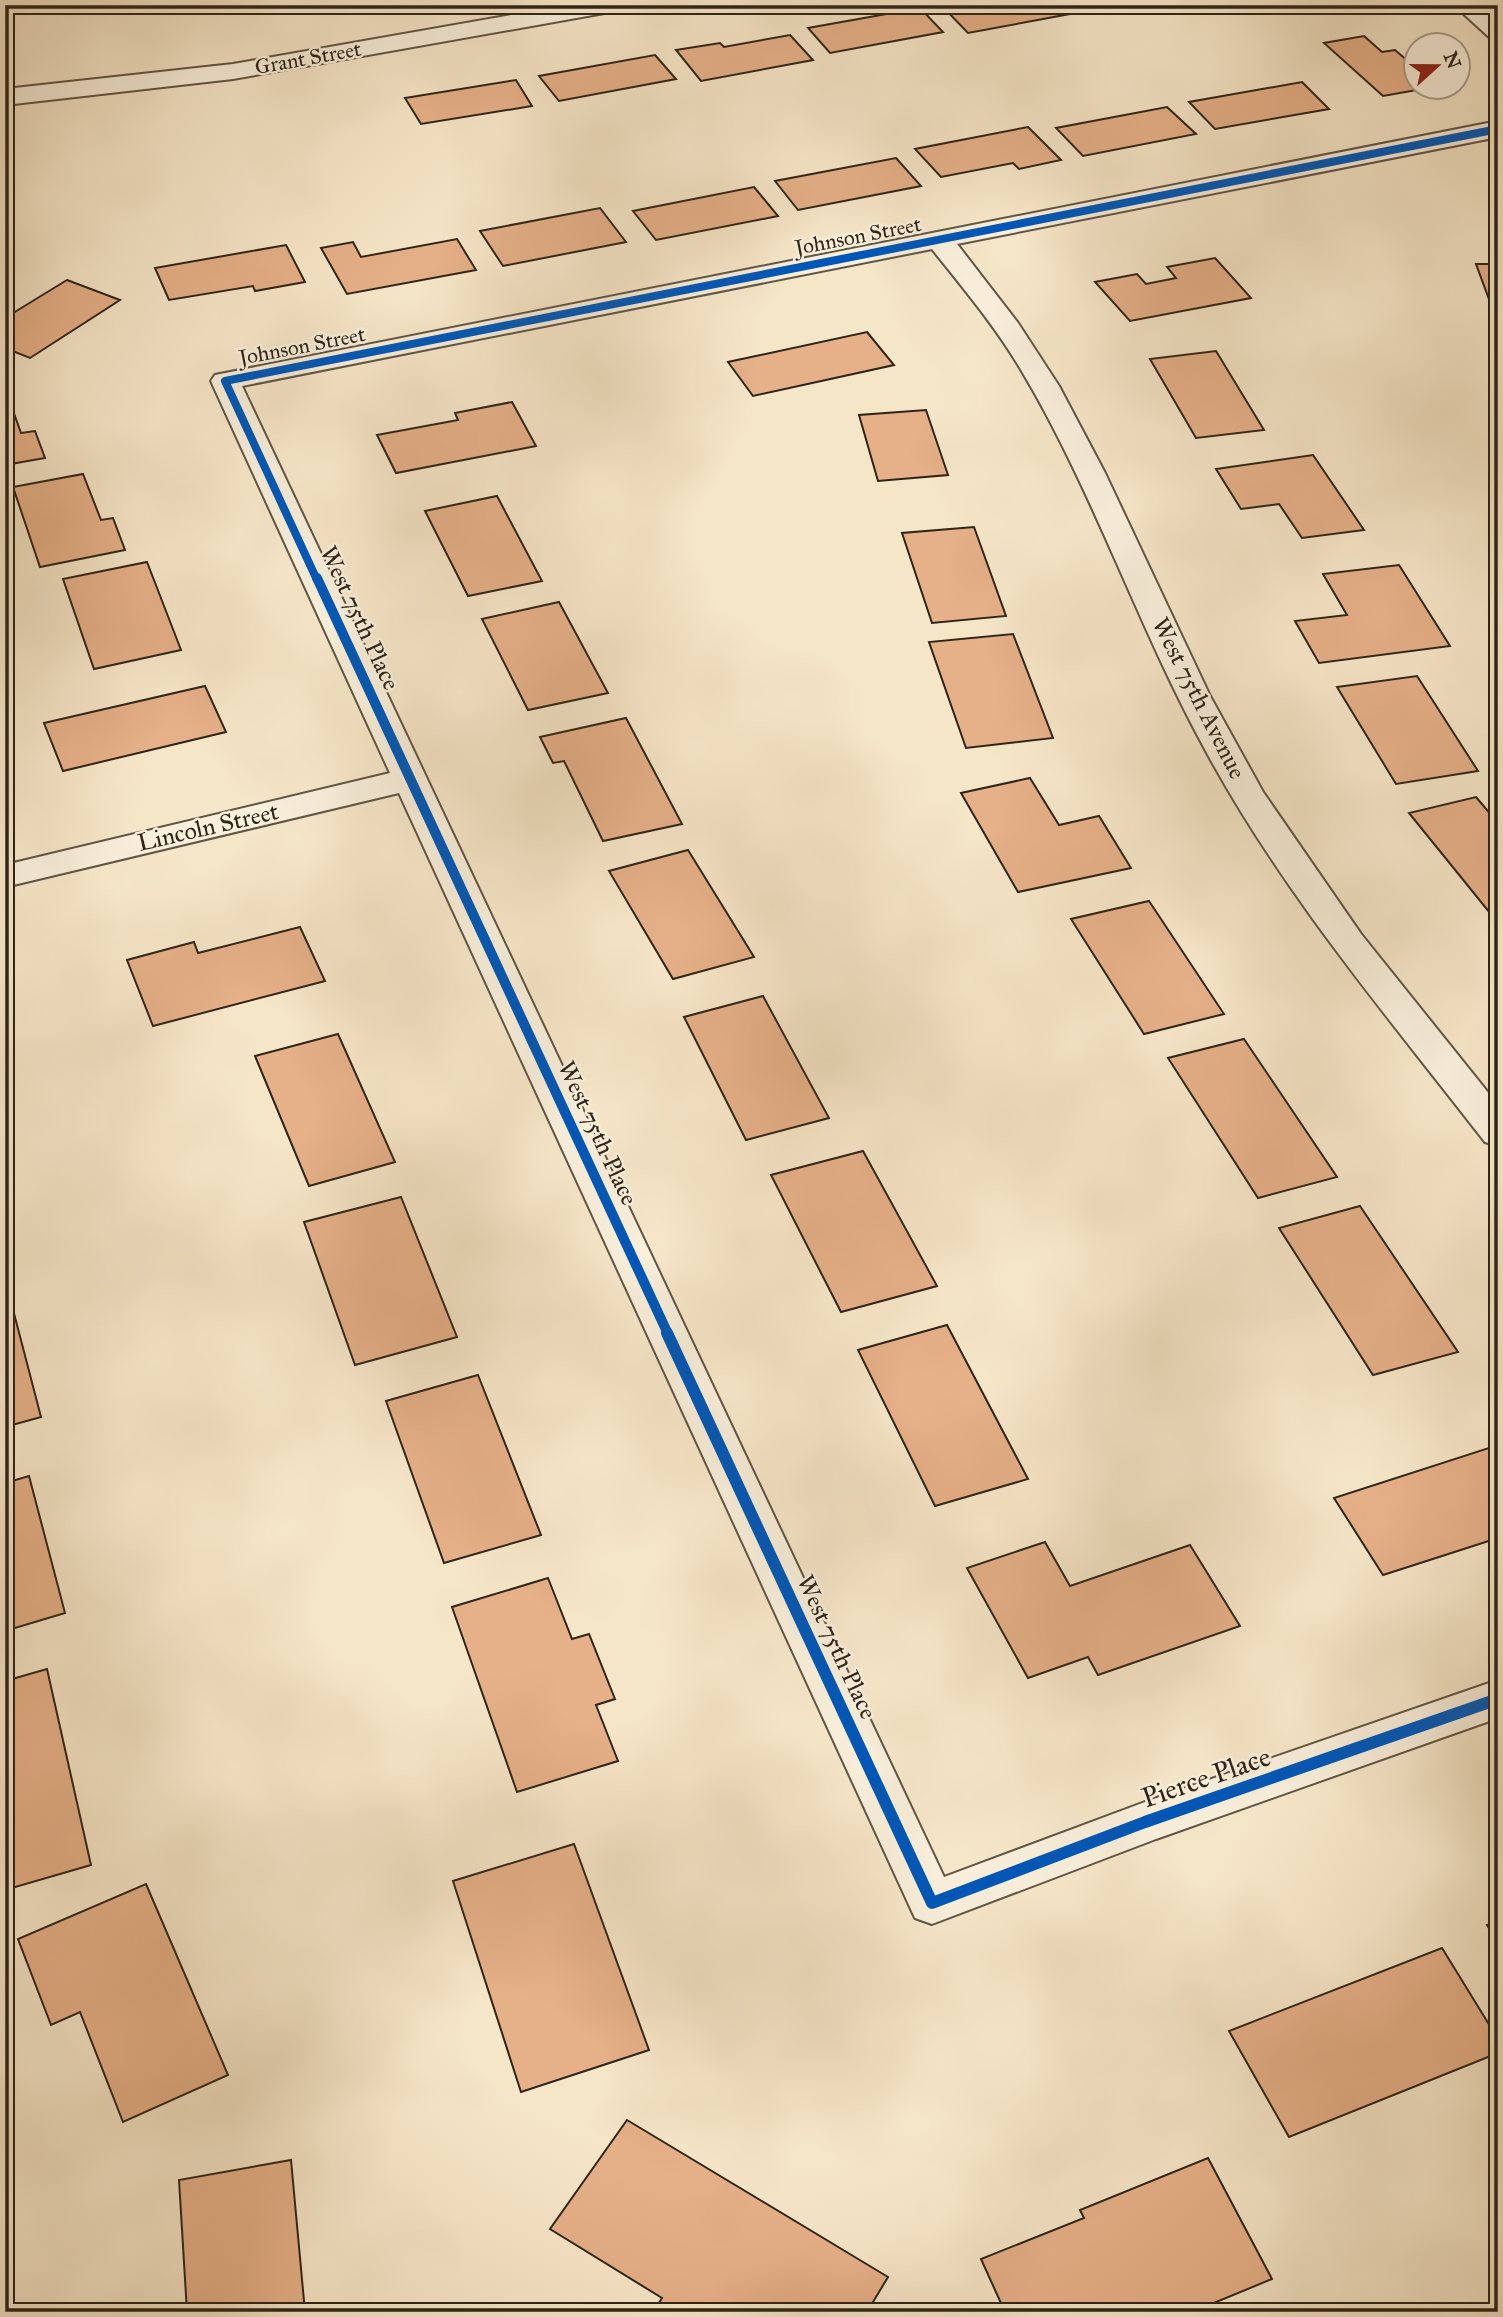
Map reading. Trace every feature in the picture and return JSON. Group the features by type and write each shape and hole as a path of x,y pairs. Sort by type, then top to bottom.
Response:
{"street":[{"name":"Grant Street","path":"5,97 195,77 610,5"},
{"path":"1466,5 1498,32"},
{"name":"Johnson Street","path":"225,381 1498,129"},
{"name":"West 75th Avenue","path":"939,240 996,313 1044,384 1217,741 1282,847 1320,903 1498,1132"},
{"name":"West 75th Place","path":"225,381 932,1903"},
{"name":"Lincoln Street","path":"5,876 412,779"},
{"name":"Pierce Place","path":"932,1903 1145,1822 1498,1699"}],"building":[{"path":"941,5 1067,5 1075,13 968,33"},
{"path":"920,8 943,32 830,53 808,28"},
{"path":"790,35 813,60 701,81 676,50 720,43 724,47"},
{"path":"1364,36 1382,52 1395,50 1402,56 1402,93 1383,96 1324,43"},
{"path":"655,55 676,79 559,101 539,76"},
{"path":"516,80 532,106 421,124 405,98"},
{"path":"1302,82 1329,109 1215,129 1189,102"},
{"path":"1167,107 1196,134 1083,156 1056,128"},
{"path":"1028,127 1061,160 1019,169 1013,163 941,177 915,149"},
{"path":"896,158 921,186 798,210 775,181"},
{"path":"754,187 778,216 656,240 633,211"},
{"path":"600,208 626,242 503,266 480,231"},
{"path":"457,239 476,270 347,294 321,248 353,242 361,257"},
{"path":"286,245 305,282 255,291 253,286 169,300 155,268"},
{"path":"1215,258 1251,298 1130,321 1095,282 1137,274 1146,284 1176,278 1167,267"},
{"path":"1476,264 1498,264 1498,321 1497,321"},
{"path":"67,280 120,300 30,358 5,348 5,318"},
{"path":"867,332 894,365 753,396 728,362"},
{"path":"1216,351 1264,430 1196,438 1150,359"},
{"path":"5,388 21,433 35,431 45,458 5,465"},
{"path":"512,402 536,446 396,473 377,435 458,420 455,413"},
{"path":"926,410 948,475 878,481 859,415"},
{"path":"1313,455 1364,530 1302,538 1279,504 1241,509 1216,469"},
{"path":"83,474 101,520 113,518 125,550 40,567 13,487"},
{"path":"497,496 542,581 468,596 425,511"},
{"path":"974,527 1006,616 932,623 902,533"},
{"path":"147,562 181,650 94,669 63,579"},
{"path":"1399,565 1450,646 1319,663 1295,621 1347,615 1323,574"},
{"path":"559,602 608,693 528,710 482,619"},
{"path":"1013,634 1053,738 966,748 929,642"},
{"path":"1417,676 1478,771 1396,784 1337,687"},
{"path":"205,686 226,732 63,771 44,723"},
{"path":"626,718 682,824 603,841 564,761 553,763 540,737"},
{"path":"1030,778 1059,825 1099,816 1131,868 1018,892 961,793"},
{"path":"1476,797 1498,823 1498,923 1409,813"},
{"path":"688,850 754,957 673,979 609,871"},
{"path":"1149,901 1224,1014 1144,1034 1071,919"},
{"path":"300,927 325,981 153,1026 127,960 194,942 198,953"},
{"path":"763,996 829,1118 746,1140 684,1017"},
{"path":"338,1034 395,1162 309,1186 255,1056"},
{"path":"1244,1039 1337,1177 1258,1198 1168,1058"},
{"path":"863,1151 937,1286 841,1312 771,1175"},
{"path":"401,1197 457,1337 355,1365 304,1222"},
{"path":"1360,1206 1458,1352 1373,1375 1279,1228"},
{"path":"10,1298 41,1417 5,1427 5,1300"},
{"path":"947,1325 1028,1479 935,1506 858,1350"},
{"path":"478,1375 541,1535 444,1563 386,1401"},
{"path":"1498,1445 1498,1538 1383,1575 1334,1498"},
{"path":"29,1476 65,1613 5,1631 5,1483"},
{"path":"1045,1542 1070,1586 1190,1545 1240,1626 1098,1675 1088,1657 1028,1678 967,1568"},
{"path":"548,1578 572,1639 589,1634 615,1699 596,1705 618,1761 517,1792 452,1607"},
{"path":"47,1669 91,1865 5,1890 5,1681"},
{"path":"574,1844 649,2050 521,2092 453,1881"},
{"path":"146,1884 228,2075 123,2122 80,2012 51,2025 18,1939"},
{"path":"1498,1921 1498,1943 1487,1925"},
{"path":"1442,1948 1498,2039 1498,2053 1289,2137 1229,2031"},
{"path":"627,2120 888,2277 867,2312 653,2312 662,2298 550,2229"},
{"path":"1208,2158 1272,2279 1192,2312 1005,2312 981,2259 1084,2218 1080,2210"},
{"path":"291,2160 305,2312 187,2312 179,2180"}],"cycle path":[{"path":"1498,129 225,381 932,1903 1145,1822 1498,1699"}]}
